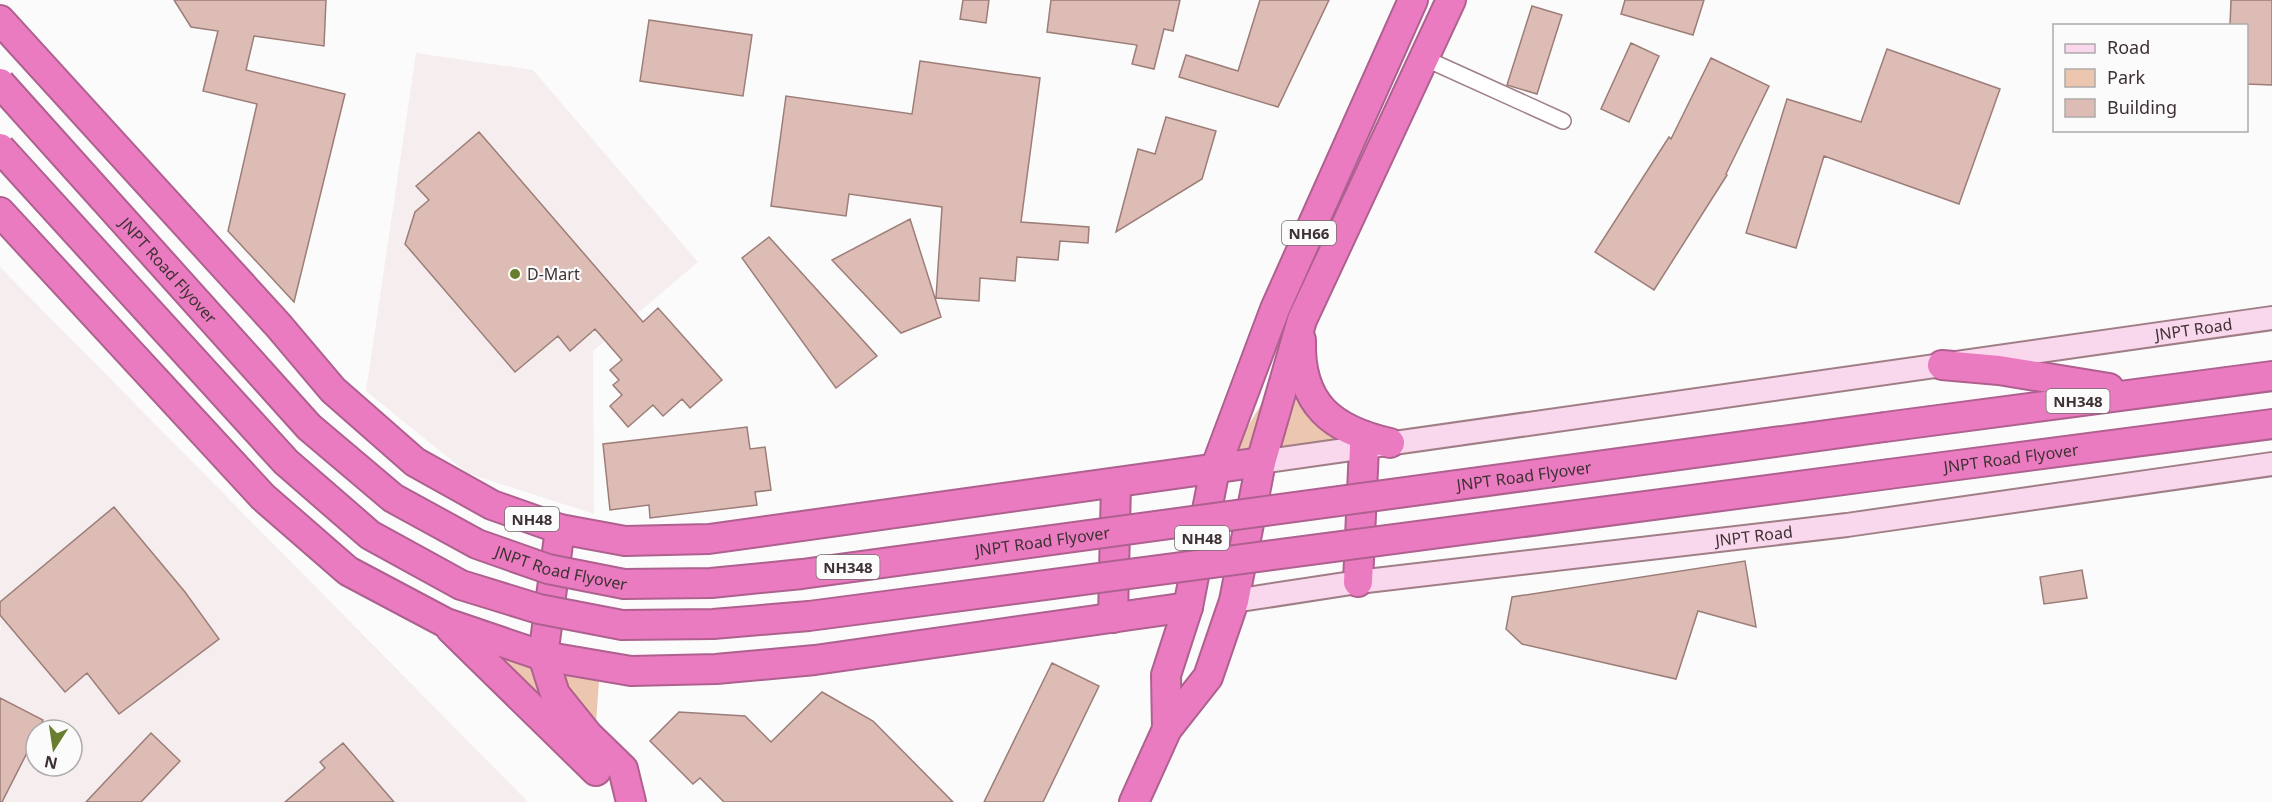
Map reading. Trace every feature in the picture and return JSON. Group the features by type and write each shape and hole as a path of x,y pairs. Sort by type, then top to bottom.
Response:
{"highway":[{"name":"NH66","path":"1215,469 1275,309 1413,0"},
{"name":"NH66","path":"1261,462 1302,320 1451,0"},
{"name":"NH48","path":"0,20 278,325 333,390 415,462 492,505 560,529 625,541 709,539 1261,462"},
{"name":"JNPT Road Flyover","path":"0,83 309,427 393,498 477,544 548,569 624,584 711,583 802,574 2139,392 2272,376"},
{"name":"JNPT Road Flyover","path":"0,148 286,462 370,535 460,585 539,609 622,625 713,624 809,616 2272,424"},
{"path":"0,212 263,497 348,571 446,623 543,656 631,671 716,669 815,660 1188,608"},
{"path":"1302,320 1301,346 1305,375 1318,405 1328,416 1347,430 1377,445 1358,582"},
{"path":"1942,365 1999,370 2139,392"},
{"path":"1134,802 1167,729 1208,677 1234,601 1261,462"},
{"name":"NH48","path":"1167,729 1166,675 1188,608 1215,469"},
{"path":"1113,618 1116,483"},
{"path":"560,529 543,656 555,694 588,735 623,769 630,802"},
{"path":"446,623 630,802"}],"street":[{"path":"1424,58 1563,122"},
{"name":"JNPT Road","path":"1261,462 2272,318"},
{"name":"JNPT Road","path":"1234,601 1358,582 1847,525 2272,464"}],"shaded area":[{"path":"416,53 533,70 698,262 593,351 594,514 467,473 366,391"},
{"path":"0,267 528,802 0,802 0,630 2,629 0,625"}],"green space":[{"path":"1290,357 1299,401 1314,422 1335,440 1231,454"},
{"path":"495,655 530,667 599,681 596,724 600,762"}],"building":[{"path":"174,0 326,0 324,46 254,36 246,70 345,94 294,302 228,231 257,104 203,91 218,31 191,27"},
{"path":"963,0 989,0 986,23 960,19"},
{"path":"1051,0 1180,0 1173,31 1164,29 1154,69 1132,64 1137,45 1047,32"},
{"path":"1260,0 1329,0 1278,107 1179,77 1186,55 1238,71"},
{"path":"1625,0 1704,0 1693,35 1621,14"},
{"path":"2231,0 2272,0 2272,85 2248,84 2248,24 2230,24"},
{"path":"1532,6 1562,15 1537,94 1507,85"},
{"path":"649,20 752,35 743,96 640,81"},
{"path":"1631,43 1659,56 1629,122 1601,109"},
{"path":"1887,49 2000,89 1959,204 1824,156 1796,248 1746,233 1787,99 1861,122"},
{"path":"1711,58 1769,86 1727,175 1654,290 1595,252 1669,137 1671,139"},
{"path":"920,61 1040,78 1021,222 1089,227 1088,243 1060,241 1058,260 1017,257 1015,281 980,278 979,301 936,298 942,207 849,194 846,216 771,206 786,96 912,114"},
{"path":"1166,117 1216,131 1202,179 1116,232 1138,149 1155,154"},
{"name":"D-Mart","path":"479,132 643,322 658,308 722,380 690,408 682,399 663,416 653,405 628,427 610,406 622,395 613,385 619,380 610,370 622,360 595,329 570,351 558,336 515,372 405,244 415,212 429,200 416,186"},
{"path":"910,219 941,317 901,333 832,260"},
{"path":"769,237 877,356 836,388 742,258"},
{"path":"747,427 750,449 765,447 771,490 755,492 757,505 650,518 649,505 610,510 603,444"},
{"path":"114,507 185,592 219,639 119,714 87,673 65,692 0,615 0,602"},
{"path":"1745,561 1756,627 1698,611 1676,679 1522,644 1506,629 1512,597"},
{"path":"2082,570 2087,598 2044,604 2040,577"},
{"path":"1052,663 1099,686 1043,802 984,802"},
{"path":"822,692 873,721 953,802 724,802 700,778 693,784 650,741 679,712 745,716 771,742"},
{"path":"0,698 39,718 24,718 24,759 0,802"},
{"path":"151,733 180,761 141,802 86,802"},
{"path":"343,743 394,802 285,802 325,768 320,762"}],"place":[{"name":"D-Mart","path":"515,274"}]}
